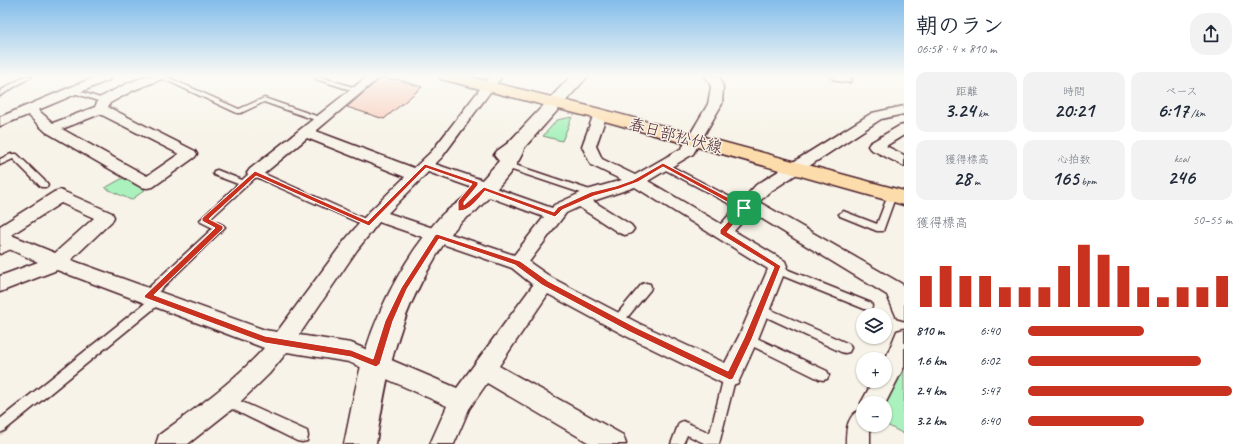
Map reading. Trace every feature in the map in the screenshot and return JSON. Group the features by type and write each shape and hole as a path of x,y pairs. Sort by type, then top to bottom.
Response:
{"main road":[{"name":"春日部松伏線","path":"537,97 555,103 694,139 898,196"}],"street":[{"path":"0,122 59,97"},
{"path":"51,129 102,105 115,97"},
{"path":"255,173 349,97"},
{"path":"168,444 228,398 261,367 282,342 351,245 372,219 437,154 481,97"},
{"path":"362,434 376,364 389,321 404,288 437,236 460,210 468,206 480,186 508,151 515,147 561,97"},
{"path":"518,263 560,209 586,197 636,181 688,151 715,104 715,97"},
{"path":"30,109 51,129 147,183 190,154 102,105"},
{"path":"723,232 762,189 876,116 904,110"},
{"path":"372,219 437,236 518,263 545,283 618,322 730,376 748,339 778,266 636,181 596,162 589,146 600,114"},
{"path":"904,129 874,146 904,161"},
{"path":"305,132 421,170 480,186 555,215"},
{"path":"480,186 506,165 514,154 515,147"},
{"path":"0,234 60,196 106,217 57,262 0,284"},
{"path":"586,197 625,228"},
{"path":"747,206 895,290 904,312"},
{"path":"5,244 265,339 351,353 461,401"},
{"path":"442,444 461,401 545,283"},
{"path":"877,396 897,359 904,338"},
{"path":"484,370 614,444"},
{"path":"858,432 858,444"}],"lane":[{"path":"85,97 102,105"},
{"path":"205,97 239,112 264,100 321,119"},
{"path":"0,162 14,156 44,185"},
{"path":"506,165 586,197"},
{"path":"663,165 747,206"},
{"path":"217,173 242,183"},
{"path":"1,424 153,297 220,227 204,220 242,183 255,173 372,219"},
{"path":"843,214 880,229 898,196"},
{"path":"776,269 866,306"},
{"path":"618,322 646,287"},
{"path":"760,310 845,348"},
{"path":"748,339 823,375"},
{"path":"677,444 683,427 714,441 730,376"},
{"path":"228,398 236,405 302,436"}],"green space":[{"path":"572,117 562,141 543,136 557,120"},
{"path":"123,178 145,190 131,200 105,188"},
{"path":"904,368 904,434 892,428 892,396 888,396"}],"building":[{"path":"359,97 410,97 384,119 347,107"}],"route":[{"path":"663,165 744,208 723,232 778,266 748,339 730,376 633,330 545,283 518,263 437,236 404,288 389,321 376,364 351,353 265,339 148,296 220,227 204,220 242,183 255,173 369,224 376,215 425,166 476,184 461,201 460,210 468,206 484,189 555,215 560,209 593,194 617,188 636,181 663,165"}]}
